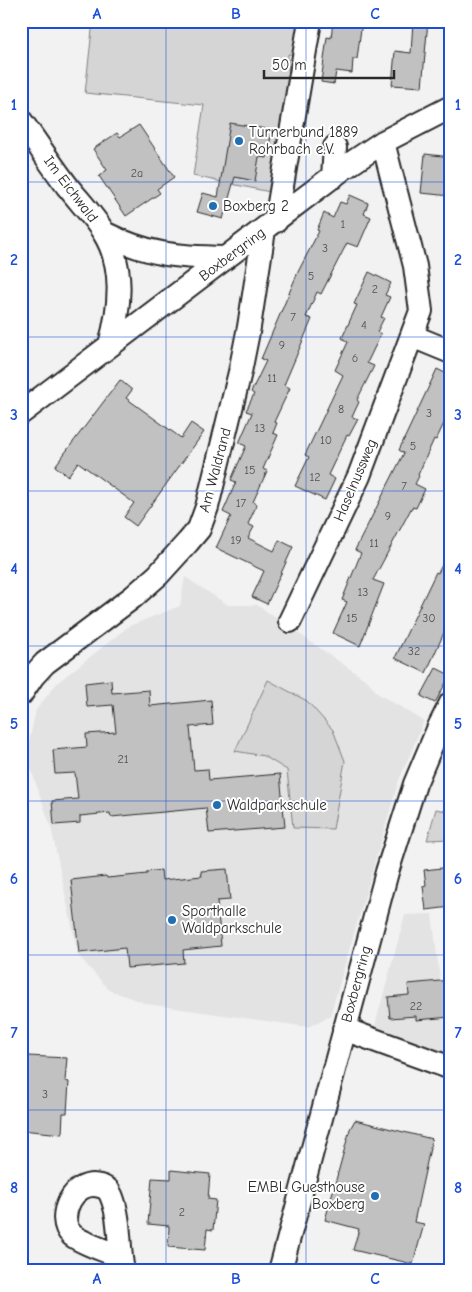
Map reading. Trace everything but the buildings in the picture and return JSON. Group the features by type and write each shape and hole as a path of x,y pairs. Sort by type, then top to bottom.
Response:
{"street":[{"name":"Am Waldrand","path":"21,694 44,663 133,597 158,575 199,529 207,507 240,372 289,142 310,21"},
{"name":"Boxbergring","path":"21,413 225,258 383,142 451,107"},
{"name":"Im Eichwald","path":"21,121 56,171 104,233 114,258 119,288 115,326 110,345"},
{"name":"Haselnussweg","path":"290,621 359,476 422,311 416,275 383,142"},
{"path":"334,177 335,147"},
{"name":"Im Eichwald","path":"104,233 134,247 164,255 225,258"},
{"path":"412,336 451,352"},
{"name":"Boxbergring","path":"285,1267 344,1029 385,880 415,784 451,702"},
{"path":"344,1029 451,1068"}],"shaded area":[{"name":"Turnerbund 1889 Rohrbach e.V.","path":"93,21 306,21 300,55 288,54 289,94 270,192 193,176 204,105 85,93"},
{"name":"Waldparkschule","path":"185,577 228,605 257,605 369,682 377,693 424,721 398,783 330,1016 308,1027 147,1004 109,990 78,955 51,827 26,755 36,710 57,683 129,626 180,606"},
{"path":"268,680 307,701 333,730 345,761 333,829 293,828 287,770 264,756 235,751"},
{"path":"436,809 451,812 451,839 427,840"},
{"path":"432,914 449,1054 374,1029 405,915"}],"place":[{"name":"Turnerbund 1889 Rohrbach e.V.","path":"239,141"},
{"name":"Boxberg 2","path":"213,206"},
{"name":"Waldparkschule","path":"217,805"},
{"name":"Sporthalle Waldparkschule","path":"172,920"},
{"name":"EMBL Guesthouse Boxberg","path":"375,1196"}]}
